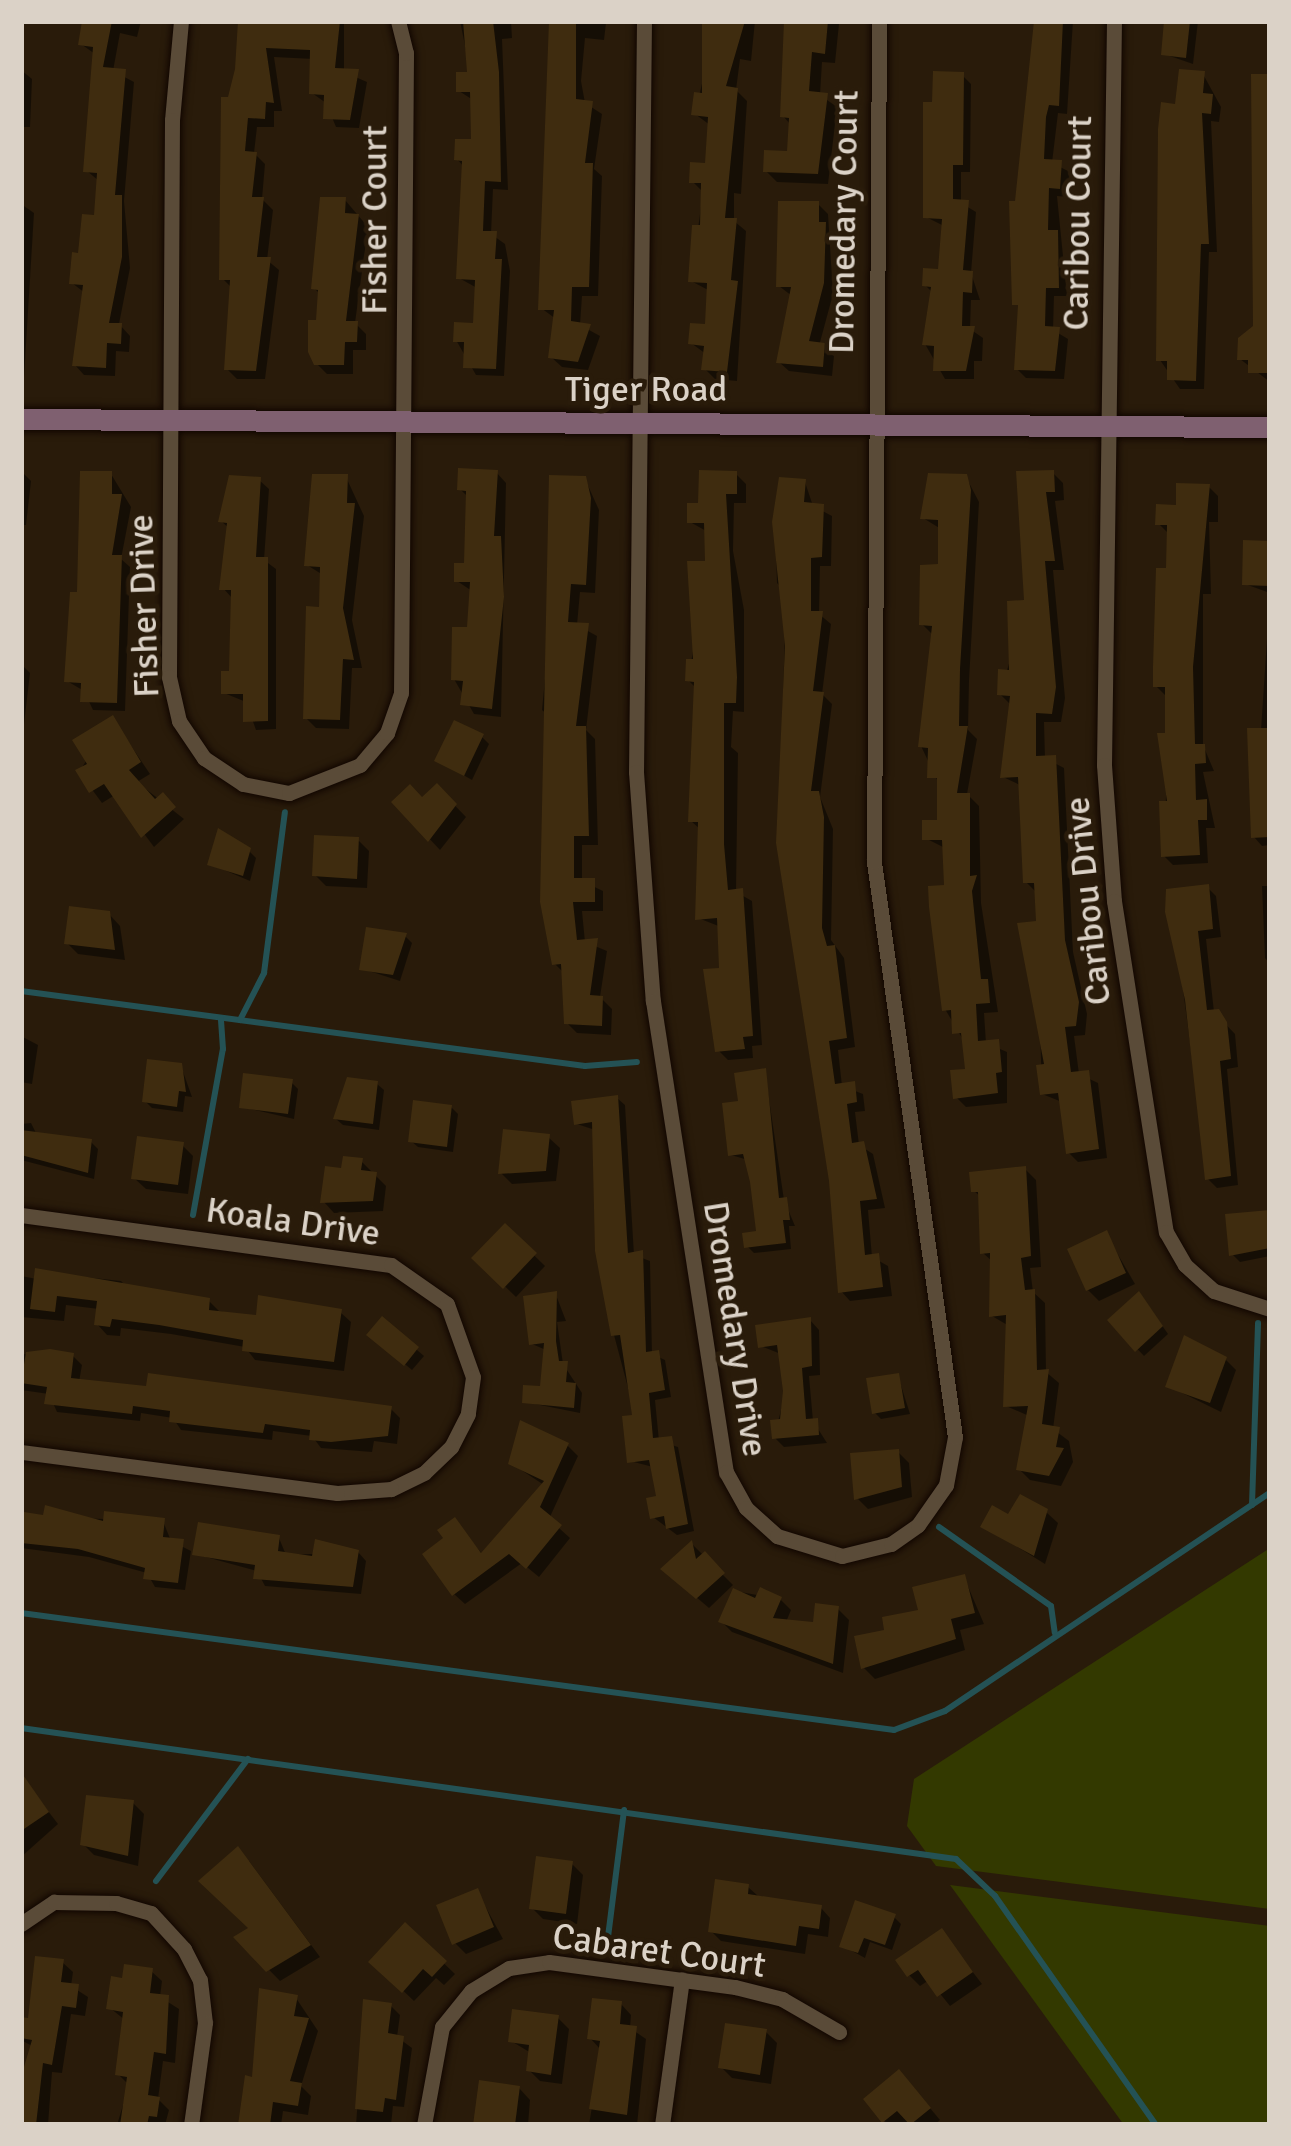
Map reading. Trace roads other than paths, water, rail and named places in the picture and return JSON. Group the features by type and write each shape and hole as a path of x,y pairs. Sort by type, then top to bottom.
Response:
{"street":[{"path":"171,420 172,120 181,21"},
{"name":"Fisher Court","path":"398,21 406,52 402,421"},
{"path":"638,423 644,21"},
{"name":"Dromedary Court","path":"871,424 879,21"},
{"name":"Caribou Court","path":"1108,425 1114,21"},
{"name":"Tiger Road","path":"21,419 1270,427"},
{"name":"Fisher Drive","path":"171,420 172,699 190,741 222,772 289,793 337,781 360,765 398,707 402,421"},
{"name":"Dromedary Drive","path":"638,423 642,899 721,1452 734,1491 759,1522 796,1547 842,1556 891,1544 918,1525 946,1485 956,1437 874,862 871,424"},
{"name":"Caribou Drive","path":"1108,425 1104,765 1114,901 1148,1145 1166,1232 1185,1265 1232,1300 1270,1309"},
{"name":"Koala Drive","path":"21,1215 391,1265 447,1304 467,1340 473,1377 468,1414 451,1447 424,1473 391,1489 337,1493 21,1452"},
{"path":"21,1924 54,1902 116,1903 151,1913 184,1949 200,1980 205,2023 191,2125"},
{"name":"Cabaret Court","path":"424,2125 442,2027 471,1991 508,1968 549,1962 682,1979 782,1999 839,2032"},
{"path":"662,2125 682,1979"}],"waterway":[{"path":"240,1020 264,973 285,812"},
{"path":"21,991 585,1066 637,1062"},
{"path":"193,1215 223,1049 221,1018"},
{"path":"1252,1505 1258,1323"},
{"path":"21,1613 894,1730 945,1711 1270,1493"},
{"path":"939,1527 1051,1606 1055,1633"},
{"path":"21,1728 956,1859 995,1896 1156,2125"},
{"path":"156,1881 248,1759"},
{"path":"608,1937 624,1810"}]}
